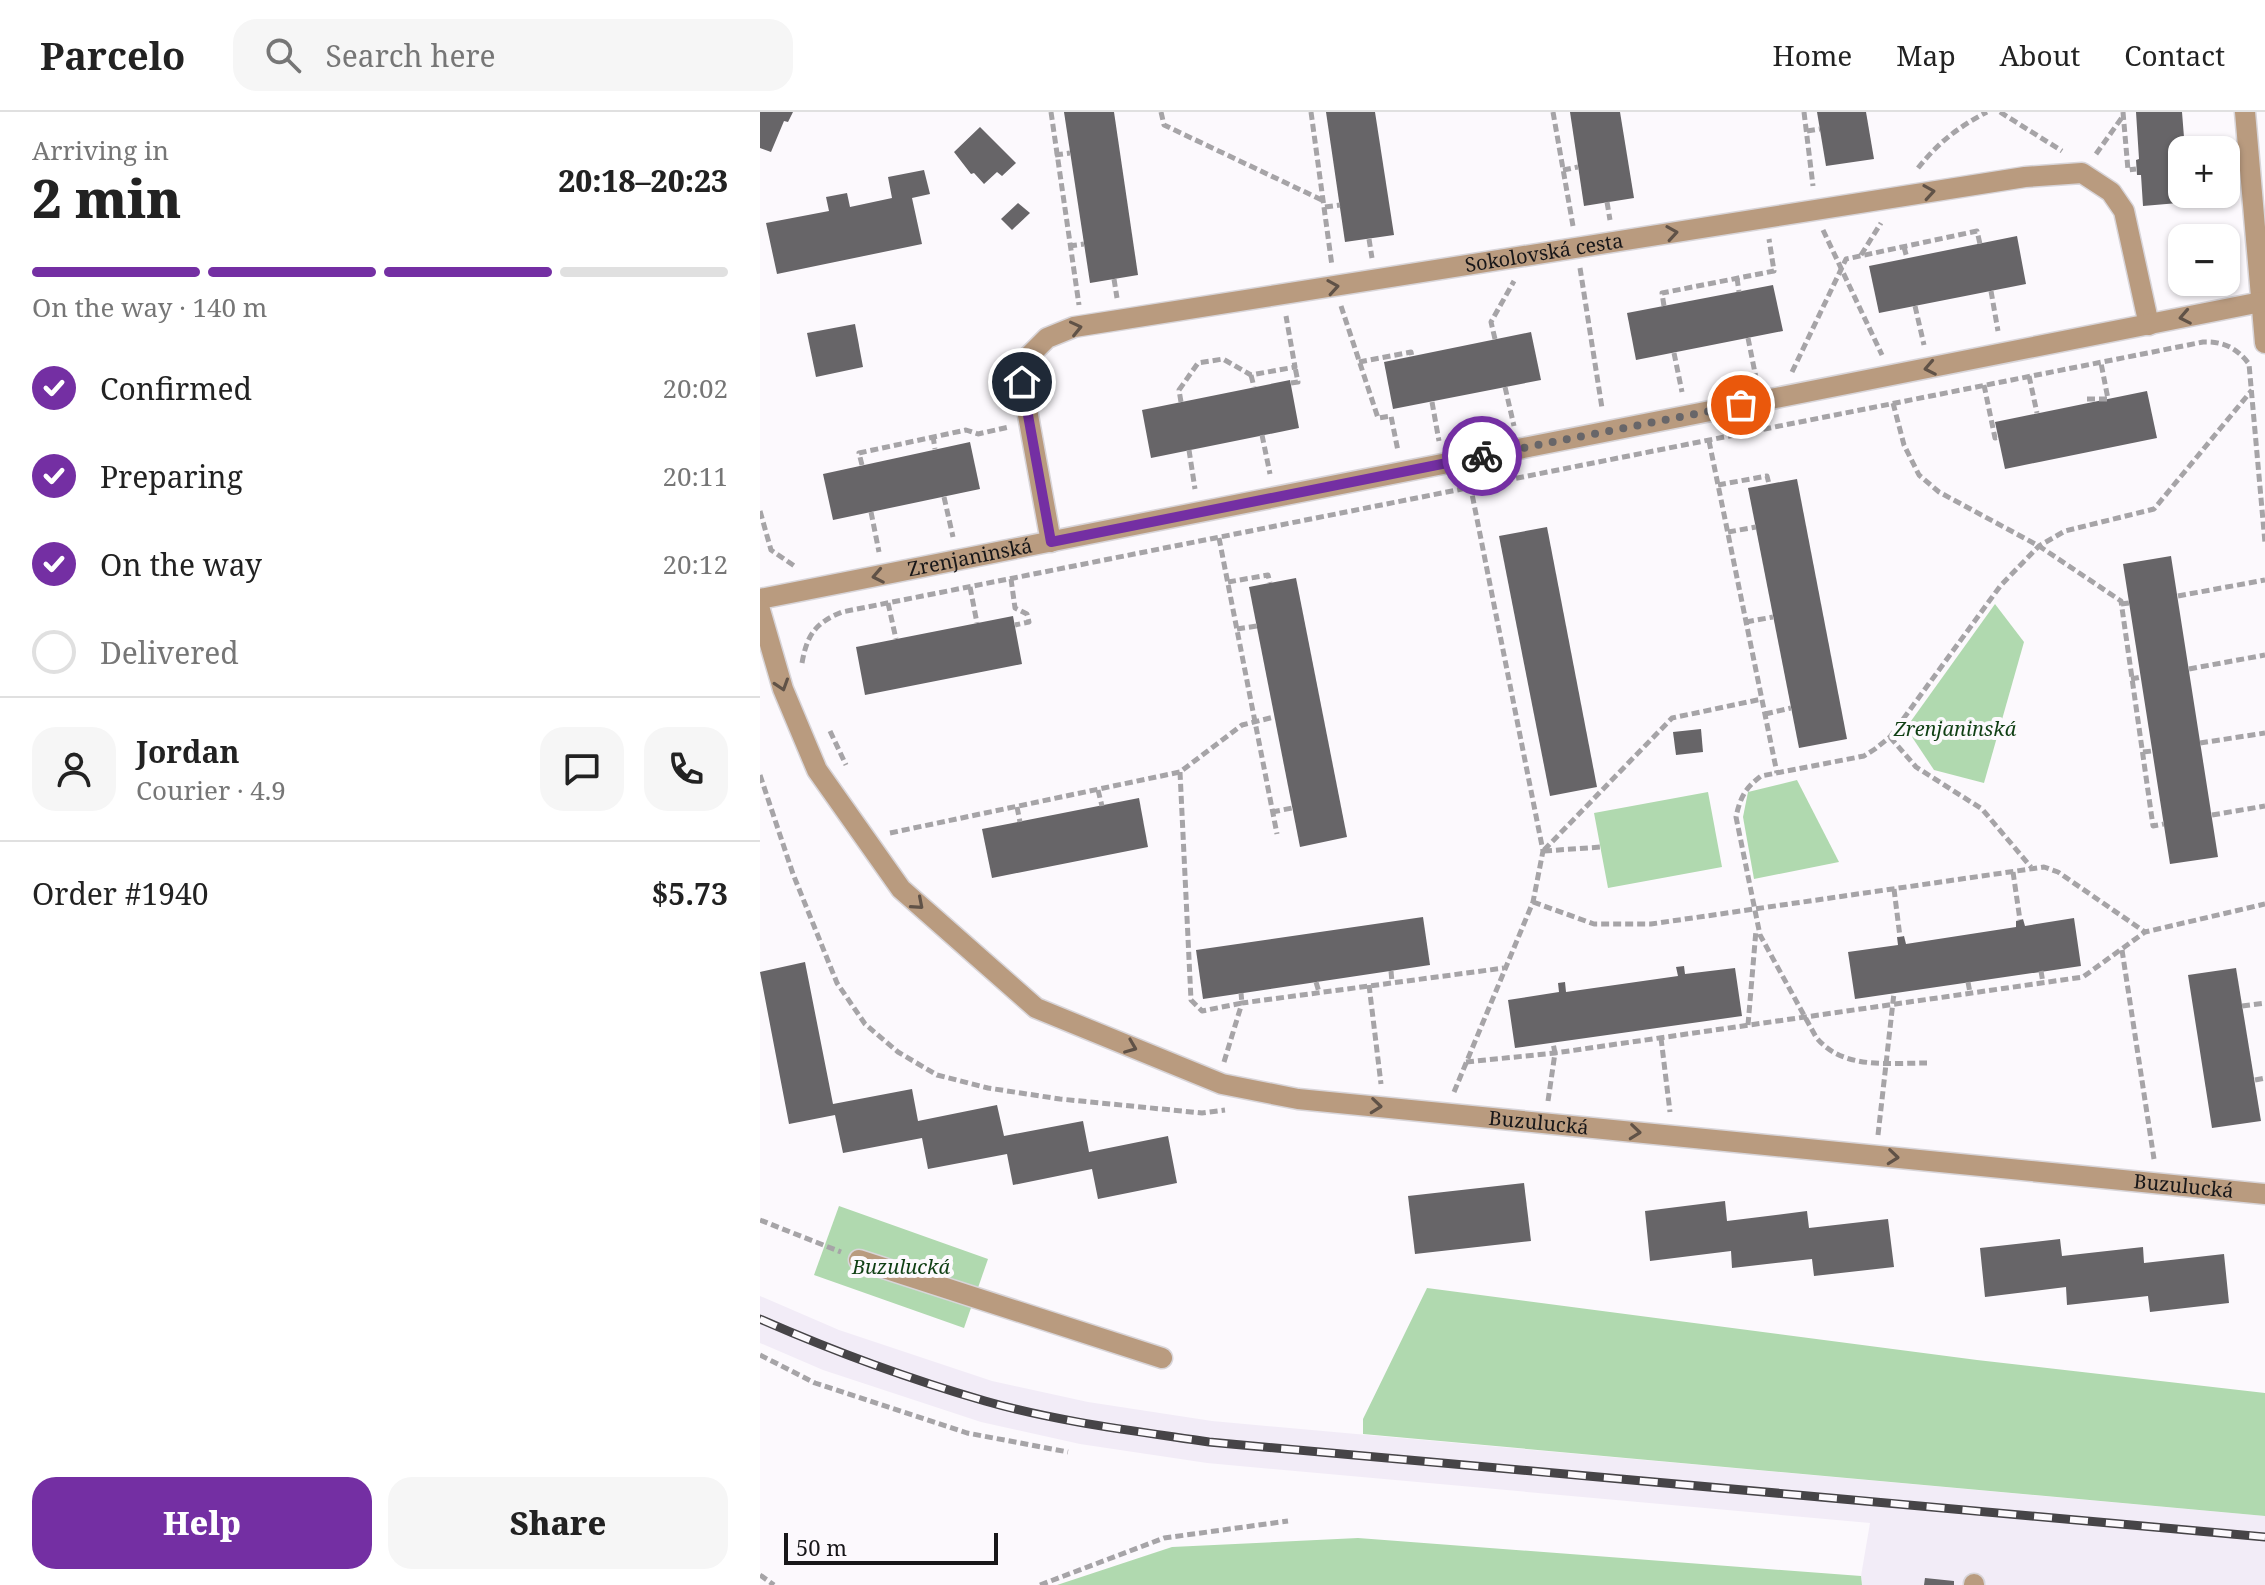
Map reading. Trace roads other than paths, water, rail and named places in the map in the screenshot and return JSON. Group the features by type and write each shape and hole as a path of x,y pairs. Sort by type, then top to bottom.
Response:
{"street":[{"path":"2245,112 2265,343"},
{"name":"Sokolovská cesta","path":"1051,542 1022,382 1029,356 1047,338 1082,327 2025,177 2082,173 2111,192 2124,211 2149,325"},
{"name":"Zrenjaninská","path":"760,599 2261,302"},
{"name":"Buzulucká","path":"760,610 783,689 817,770 901,889 1036,1008 1222,1084 1298,1099 2265,1194"},
{"path":"859,1260 1162,1358"}],"railway":[{"path":"760,1319 871,1364 985,1401 1068,1420 1153,1434 1209,1442 2265,1537"}]}
